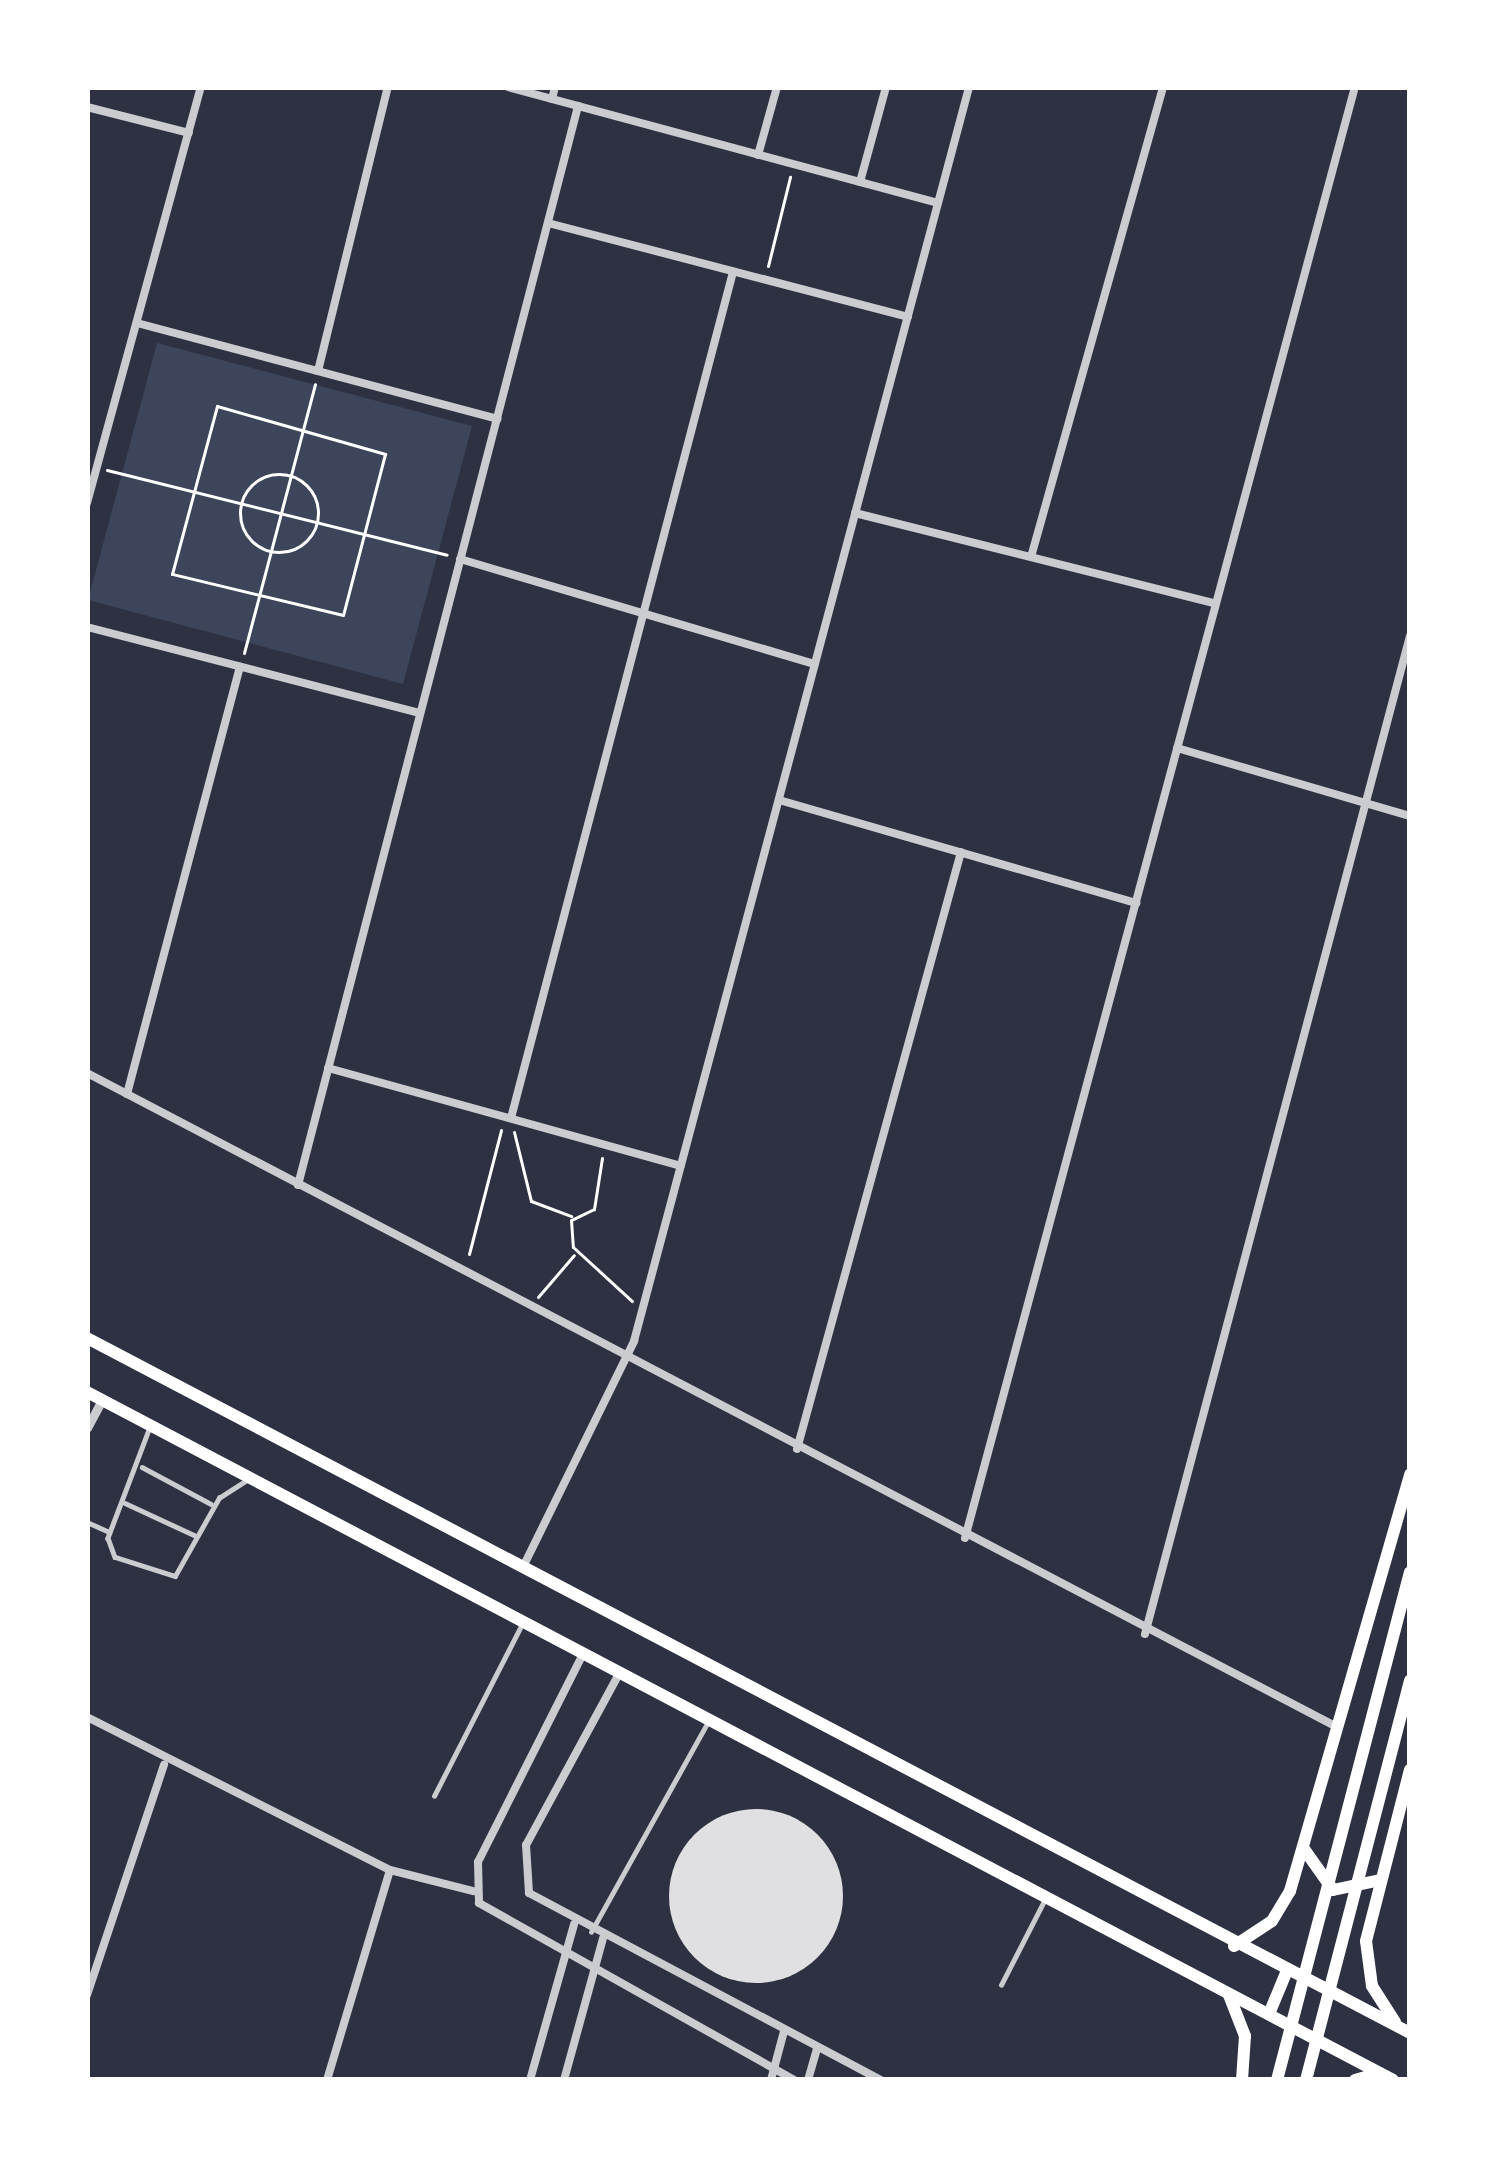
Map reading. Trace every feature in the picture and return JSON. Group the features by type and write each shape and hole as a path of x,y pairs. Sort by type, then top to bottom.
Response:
{"main road":[{"path":"87,1338 1234,1946 1405,2030"},
{"path":"87,1392 1386,2076"},
{"path":"1234,1946 1280,1912 1410,1474"},
{"path":"1277,2080 1410,1573"},
{"path":"1306,2080 1410,1680"},
{"path":"1405,2030 1366,1956 1380,1880 1410,1770"},
{"path":"1304,1842 1310,1871 1334,1890 1380,1880"},
{"path":"1269,2014 1286,1973"},
{"path":"1228,1994 1245,2036 1242,2080"},
{"path":"1324,2044 1324,2017 1346,2001"},
{"path":"1355,2080 1386,2076"}],"street":[{"path":"87,503 92,466 201,87"},
{"path":"318,371 388,87"},
{"path":"508,87 938,203"},
{"path":"552,99 555,87"},
{"path":"758,154 777,87"},
{"path":"860,182 886,87"},
{"path":"522,1569 628,1360 969,87"},
{"path":"1031,557 1163,87"},
{"path":"965,1538 1354,87"},
{"path":"298,1185 578,106"},
{"path":"87,107 189,133"},
{"path":"548,223 908,317"},
{"path":"508,1118 734,272"},
{"path":"136,323 497,419"},
{"path":"855,513 1216,604"},
{"path":"460,559 815,664"},
{"path":"87,627 420,713"},
{"path":"1145,1634 1410,636"},
{"path":"127,1094 240,667"},
{"path":"1178,748 1410,816"},
{"path":"779,800 1136,903"},
{"path":"797,1449 961,852"},
{"path":"328,1067 681,1166"},
{"path":"87,1073 1145,1634 1337,1727"},
{"path":"87,1428 102,1400"},
{"path":"473,1891 583,1654"},
{"path":"620,1672 523,1855 537,1904 880,2080"},
{"path":"87,1717 164,1765 389,1870 473,1891 491,1916 795,2080"},
{"path":"87,1994 164,1765"},
{"path":"327,2080 389,1870"},
{"path":"530,2080 574,1924"},
{"path":"564,2080 603,1939"},
{"path":"771,2080 784,2031"},
{"path":"808,2080 817,2048"}],"lane":[{"path":"149,1425 142,1468 110,1533 115,1557 162,1579 179,1572 213,1506 253,1480"},
{"path":"142,1468 213,1506"},
{"path":"125,1503 197,1536"},
{"path":"87,1522 110,1533"},
{"path":"434,1796 523,1622"},
{"path":"592,1933 709,1720"},
{"path":"1001,1985 1046,1897"}],"path":[{"path":"765,280 794,164"},
{"path":"240,667 318,371"},
{"path":"217,406 385,454 342,616 172,574 192,491 217,406"},
{"path":"92,466 460,559"},
{"path":"237,502 292,472"},
{"path":"292,472 321,524"},
{"path":"237,502 270,555"},
{"path":"270,555 321,524"},
{"path":"508,1118 531,1201 573,1217 594,1209 605,1145"},
{"path":"464,1273 508,1118"},
{"path":"573,1217 575,1254 641,1316"},
{"path":"535,1311 546,1281 575,1254"}],"shaded area":[{"path":"157,343 472,426 403,684 88,600"}],"building":[{"path":"756,1809 789,1816 818,1834 836,1863 843,1896 836,1929 818,1958 789,1976 756,1983 723,1976 694,1958 676,1929 669,1896 676,1863 694,1834 723,1816"}]}
